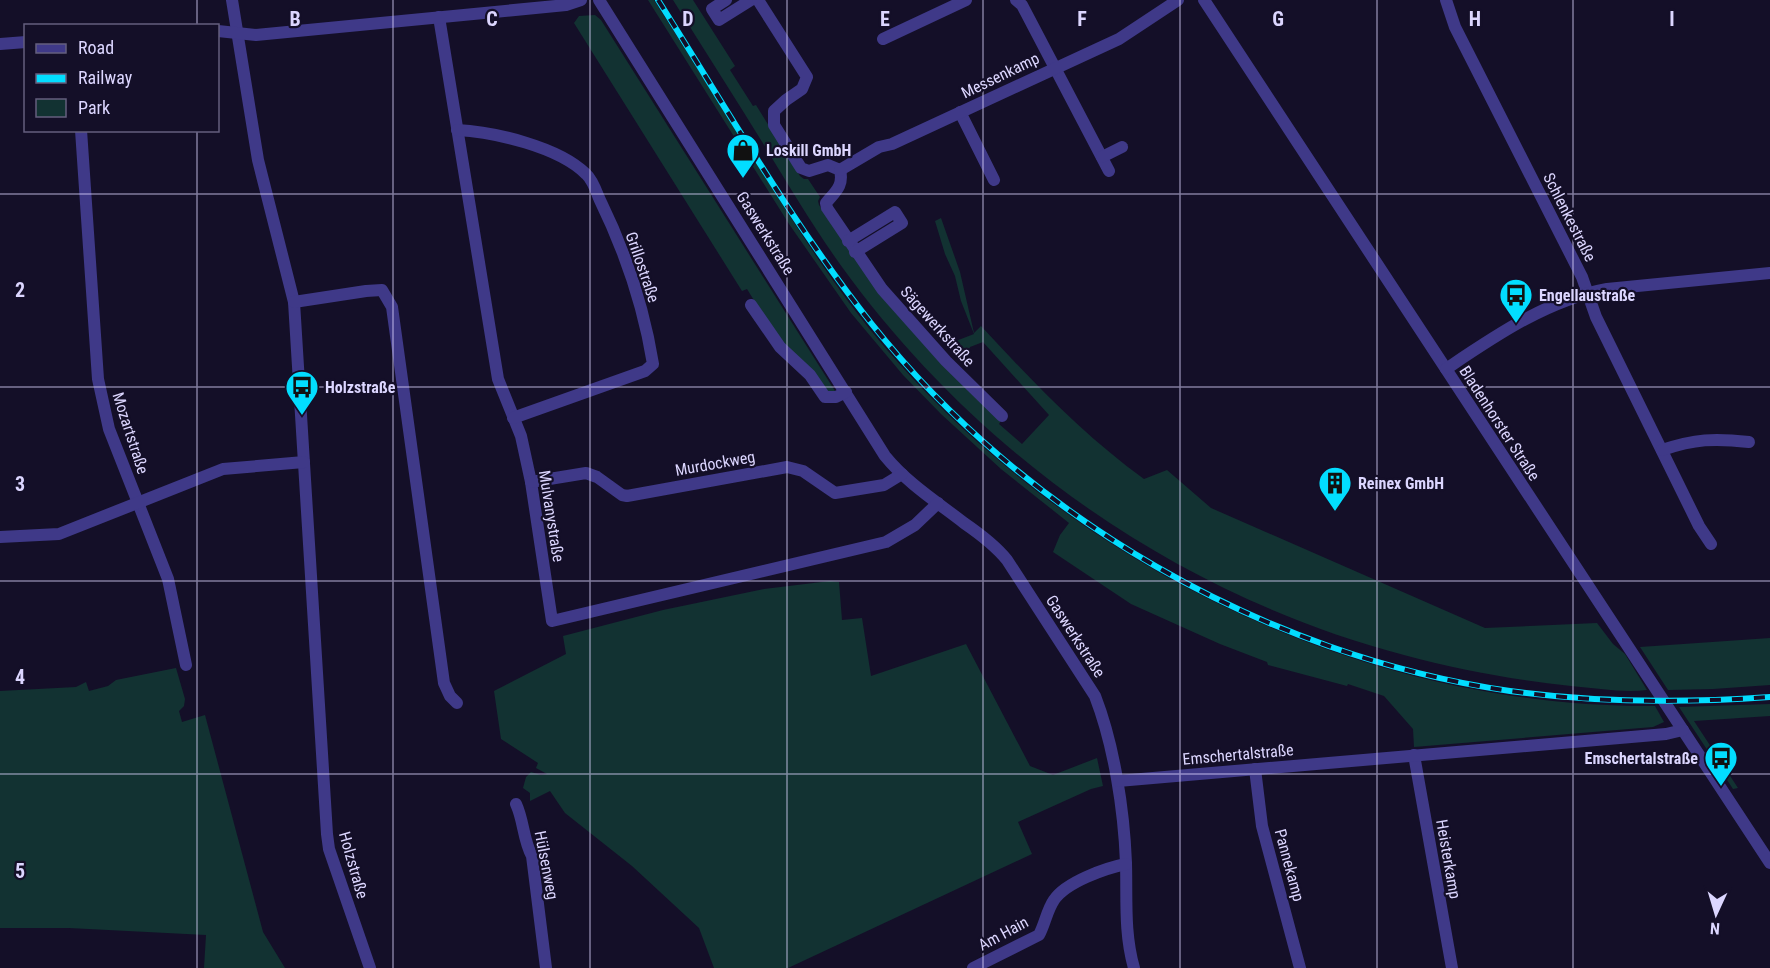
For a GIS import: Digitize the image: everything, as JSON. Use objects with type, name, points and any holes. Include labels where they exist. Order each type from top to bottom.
[{"type":"street","name":"Holzstraße","points":[[232,0],[258,160],[294,302],[329,849],[370,968]]},
{"type":"street","points":[[219,31],[256,35],[566,4],[581,0]]},
{"type":"street","name":"Gaswerkstraße","points":[[599,0],[885,456],[902,474],[997,547],[1095,696],[1101,711],[1118,781],[1126,864],[1126,919],[1129,952],[1134,968]]},
{"type":"street","points":[[726,0],[712,9],[719,20],[751,0]]},
{"type":"street","points":[[758,0],[807,77],[802,90],[774,111],[774,125],[801,168],[809,171],[828,165],[840,170]]},
{"type":"street","points":[[884,39],[966,0]]},
{"type":"street","name":"Messenkamp","points":[[1016,0],[1022,4],[1109,171]]},
{"type":"street","name":"Messenkamp","points":[[840,170],[879,147],[892,144],[1054,67],[1119,39],[1178,0]]},
{"type":"street","name":"Bladenhorster Straße","points":[[1204,0],[1770,863]]},
{"type":"street","name":"Schlenkestraße","points":[[1446,0],[1455,27],[1582,277],[1596,317],[1700,526],[1712,544]]},
{"type":"street","name":"Mulvanystraße","points":[[439,17],[498,379],[521,436],[531,482],[552,621],[886,542],[915,525],[938,503]]},
{"type":"street","points":[[0,44],[24,42]]},
{"type":"street","name":"Messenkamp","points":[[960,112],[994,180]]},
{"type":"street","name":"Grillostraße","points":[[458,130],[499,135],[555,153],[588,175],[607,213],[632,282],[650,346],[653,364],[645,371],[513,418]]},
{"type":"street","name":"Mozartstraße","points":[[81,132],[98,379],[109,429],[168,579],[186,665]]},
{"type":"street","points":[[1102,157],[1122,147]]},
{"type":"street","name":"Sägewerkstraße","points":[[840,170],[841,186],[826,203],[826,208],[882,289],[922,336],[1002,416]]},
{"type":"street","points":[[848,241],[895,212],[902,223],[855,252]]},
{"type":"street","points":[[1446,369],[1501,332],[1569,298],[1607,289],[1770,273]]},
{"type":"street","points":[[294,302],[382,290],[392,307],[417,504],[444,683],[457,704]]},
{"type":"street","points":[[751,304],[780,347],[810,375],[825,397],[836,397],[846,392]]},
{"type":"street","points":[[1662,450],[1686,442],[1705,439],[1749,442]]},
{"type":"street","points":[[0,537],[59,534],[223,469],[304,462]]},
{"type":"street","name":"Murdockweg","points":[[531,482],[585,473],[597,477],[622,495],[627,496],[787,467],[803,471],[835,493],[884,485],[902,474]]},
{"type":"street","name":"Emschertalstraße","points":[[1118,781],[1666,734],[1683,730]]},
{"type":"street","name":"Heisterkamp","points":[[1414,756],[1452,968]]},
{"type":"street","name":"Pannekamp","points":[[1255,769],[1262,826],[1300,968]]},
{"type":"street","name":"Hülsenweg","points":[[516,804],[521,814],[526,845],[532,856],[546,968]]},
{"type":"street","name":"Am Hain","points":[[973,968],[1036,938],[1042,931],[1053,901],[1066,888],[1113,866],[1126,864]]},
{"type":"green space","points":[[648,0],[654,0],[804,237],[835,284],[870,329],[888,351],[963,429],[1047,499],[1137,560],[1234,611],[1335,652],[1439,682],[1547,700],[1655,706],[1664,722],[1653,727],[1414,747],[1413,729],[1384,696],[1348,684],[1347,686],[1268,665],[1267,662],[1220,644],[1131,604],[1053,552],[1060,535],[1069,523],[1001,469],[941,414],[903,375],[851,313],[789,224]]},
{"type":"green space","points":[[673,0],[693,0],[735,66],[730,70],[753,106],[756,105],[800,176],[808,179],[820,197],[819,205],[846,246],[1001,421],[999,424],[1022,444],[1049,415],[983,342],[970,347],[965,356],[960,346],[948,344],[974,334],[935,221],[941,218],[960,272],[974,333],[981,326],[1079,426],[1144,479],[1167,470],[1211,508],[1485,628],[1597,623],[1613,644],[1625,654],[1647,690],[1629,691],[1550,684],[1487,674],[1404,655],[1321,629],[1240,596],[1163,556],[1090,509],[1020,457],[956,399],[896,335],[842,267],[802,207]]},
{"type":"green space","points":[[595,15],[601,20],[835,391],[831,394],[783,347],[747,289],[742,291],[574,23],[579,16]]},
{"type":"green space","points":[[830,581],[839,582],[842,620],[862,618],[871,676],[966,644],[1030,766],[1053,775],[1097,758],[1103,786],[1091,789],[1018,822],[1032,854],[788,968],[714,968],[699,928],[632,866],[565,813],[550,791],[530,801],[530,793],[523,788],[526,777],[531,772],[547,774],[536,768],[538,763],[501,739],[494,691],[566,654],[563,636],[663,610],[764,589]]},
{"type":"green space","points":[[1770,638],[1770,685],[1713,689],[1668,690],[1640,647]]},
{"type":"green space","points":[[176,668],[185,699],[184,706],[179,711],[182,722],[205,715],[263,932],[285,968],[204,968],[206,935],[69,928],[0,928],[0,691],[76,687],[86,682],[89,691],[108,686],[116,680]]},
{"type":"green space","points":[[1770,704],[1770,716],[1694,721],[1738,788],[1733,789],[1679,707]]},
{"type":"railway","points":[[658,0],[787,205],[871,323],[933,393],[1001,457],[1076,515],[1156,567],[1241,610],[1328,646],[1419,673],[1510,691],[1575,698],[1672,701],[1770,697]]},
{"type":"place","name":"Loskill GmbH","points":[[743,179]]},
{"type":"place","name":"Engellaustraße","points":[[1516,324]]},
{"type":"place","name":"Holzstraße","points":[[302,416]]},
{"type":"place","name":"Reinex GmbH","points":[[1335,512]]},
{"type":"place","name":"Emschertalstraße","points":[[1721,787]]}]
